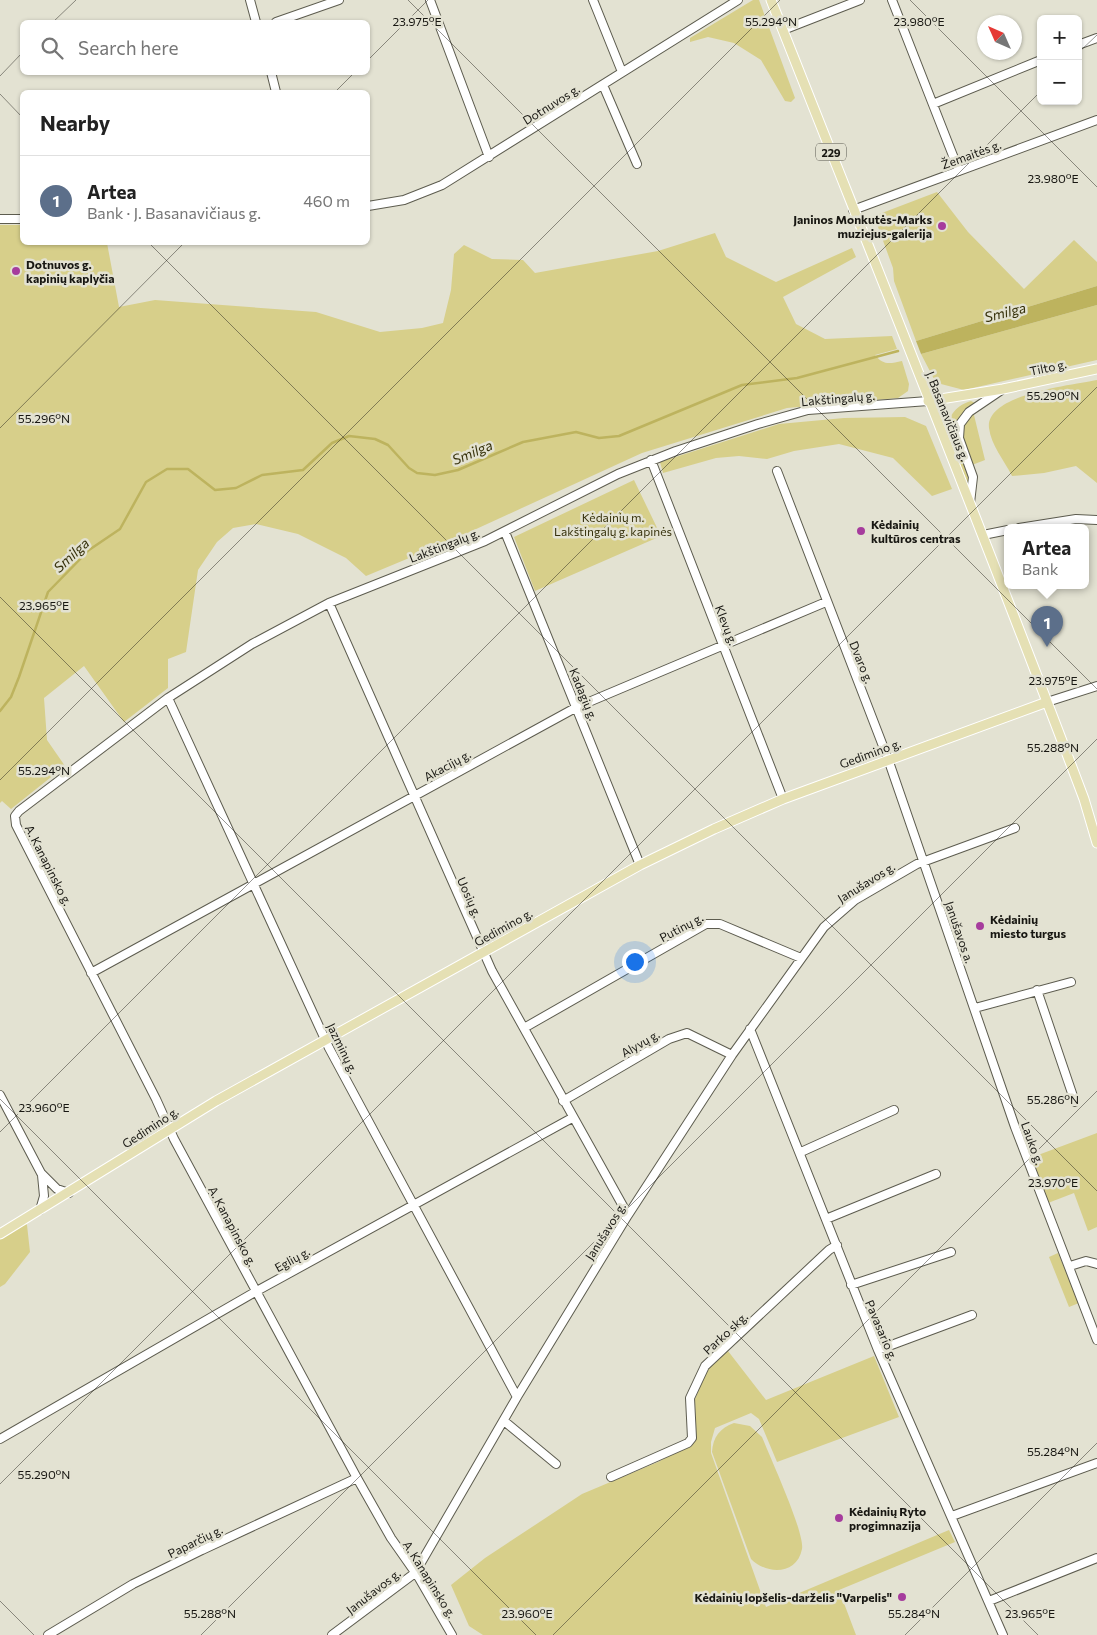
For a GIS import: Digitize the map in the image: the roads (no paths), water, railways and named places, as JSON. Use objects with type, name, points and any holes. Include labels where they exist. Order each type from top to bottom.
[{"type":"main road","name":"J. Basanavičiaus g.","points":[[771,0],[928,401],[983,535],[1084,799],[1097,843]]},
{"type":"main road","name":"Tilto g.","points":[[928,401],[1003,390],[1097,370]]},
{"type":"main road","name":"Gedimino g.","points":[[0,1234],[216,1101],[640,865],[714,829],[783,799],[1047,702]]},
{"type":"street","points":[[250,0],[255,20]]},
{"type":"street","points":[[282,20],[339,0]]},
{"type":"street","points":[[430,0],[488,157]]},
{"type":"street","points":[[593,0],[622,72]]},
{"type":"street","name":"Dotnuvos g.","points":[[370,206],[404,200],[420,195],[488,157],[738,0]]},
{"type":"street","points":[[783,30],[860,0]]},
{"type":"street","points":[[892,0],[959,171]]},
{"type":"street","points":[[1082,44],[1097,38]]},
{"type":"street","points":[[933,104],[1037,62]]},
{"type":"street","points":[[271,75],[275,90]]},
{"type":"street","points":[[603,85],[637,164]]},
{"type":"street","name":"Žemaitės g.","points":[[854,210],[1097,120]]},
{"type":"street","points":[[0,219],[20,219]]},
{"type":"street","name":"Tilto g.","points":[[970,503],[973,477],[959,438],[960,424],[969,412],[1003,390]]},
{"type":"street","name":"Lakštingalų g.","points":[[15,816],[79,764],[168,698],[252,644],[329,603],[465,550],[651,460],[758,424],[808,410],[928,401]]},
{"type":"street","name":"Klevų g.","points":[[651,460],[783,799]]},
{"type":"street","name":"Dvaro g.","points":[[777,471],[888,759],[923,862]]},
{"type":"street","points":[[1044,524],[1076,519],[1097,520]]},
{"type":"street","points":[[983,535],[1004,531]]},
{"type":"street","name":"Kadagių g.","points":[[505,532],[640,865]]},
{"type":"street","name":"Akacijų g.","points":[[92,973],[577,707],[826,602]]},
{"type":"street","name":"Uosių g.","points":[[329,603],[483,952],[572,1118],[628,1216]]},
{"type":"street","points":[[1047,702],[1097,686]]},
{"type":"street","name":"Jazminų g.","points":[[168,698],[326,1040],[518,1397]]},
{"type":"street","name":"A. Kanapinsko g.","points":[[15,816],[16,825],[255,1292],[391,1538],[415,1573],[452,1635]]},
{"type":"street","points":[[923,862],[1015,828]]},
{"type":"street","name":"Janušavos g.","points":[[332,1635],[415,1573],[518,1397],[628,1216],[732,1055],[824,927],[838,913],[876,886],[923,862]]},
{"type":"street","name":"Janušavos a.","points":[[923,862],[975,1008]]},
{"type":"street","name":"Putinų g.","points":[[524,1028],[706,924],[720,924],[801,958]]},
{"type":"street","points":[[975,1008],[1071,982]]},
{"type":"street","points":[[1037,990],[1075,1102]]},
{"type":"street","name":"Lauko g.","points":[[975,1008],[1015,1128],[1070,1266],[1097,1340]]},
{"type":"street","name":"Pavasario g.","points":[[750,1029],[801,1152],[851,1285],[878,1350],[1003,1635]]},
{"type":"street","name":"Alyvų g.","points":[[563,1101],[669,1039],[687,1034],[732,1055]]},
{"type":"street","points":[[0,1095],[41,1173],[57,1189],[69,1193]]},
{"type":"street","points":[[801,1152],[894,1110]]},
{"type":"street","name":"Eglių g.","points":[[0,1439],[255,1292],[572,1118]]},
{"type":"street","points":[[40,1211],[44,1196],[41,1173]]},
{"type":"street","points":[[826,1219],[936,1174]]},
{"type":"street","name":"Parko skg.","points":[[612,1477],[688,1443],[692,1438],[690,1398],[705,1366],[829,1250],[837,1245]]},
{"type":"street","points":[[851,1285],[951,1252]]},
{"type":"street","points":[[1070,1266],[1081,1261],[1097,1264]]},
{"type":"street","points":[[878,1350],[972,1315]]},
{"type":"street","points":[[504,1421],[556,1464]]},
{"type":"street","points":[[952,1516],[1097,1462]]},
{"type":"street","name":"Paparčių g.","points":[[48,1635],[133,1584],[357,1478]]},
{"type":"street","points":[[989,1601],[1097,1558]]},
{"type":"waterway","name":"Smilga","points":[[0,711],[11,697],[48,592],[89,550],[120,529],[146,482],[167,469],[188,469],[215,490],[236,488],[262,475],[303,470],[332,443],[349,436],[375,439],[388,445],[409,468],[417,473],[435,475],[458,470],[523,442],[576,432],[599,438],[619,436],[742,385],[797,378],[898,351]]},
{"type":"place","name":"Janinos Monkutės-Marks muziejus-galerija","points":[[942,226]]},
{"type":"place","name":"Dotnuvos g. kapinių kaplyčia","points":[[16,271]]},
{"type":"place","name":"Kėdainių kultūros centras","points":[[861,531]]},
{"type":"place","name":"Artea","points":[[1047,647]]},
{"type":"place","name":"Kėdainių miesto turgus","points":[[980,926]]},
{"type":"place","name":"Kėdainių Ryto progimnazija","points":[[839,1518]]},
{"type":"place","name":"Kėdainių lopšelis-darželis \"Varpelis\"","points":[[902,1597]]},
{"type":"park label","name":"Kėdainių m. Lakštingalų g. kapinės","points":[[613,524]]}]
